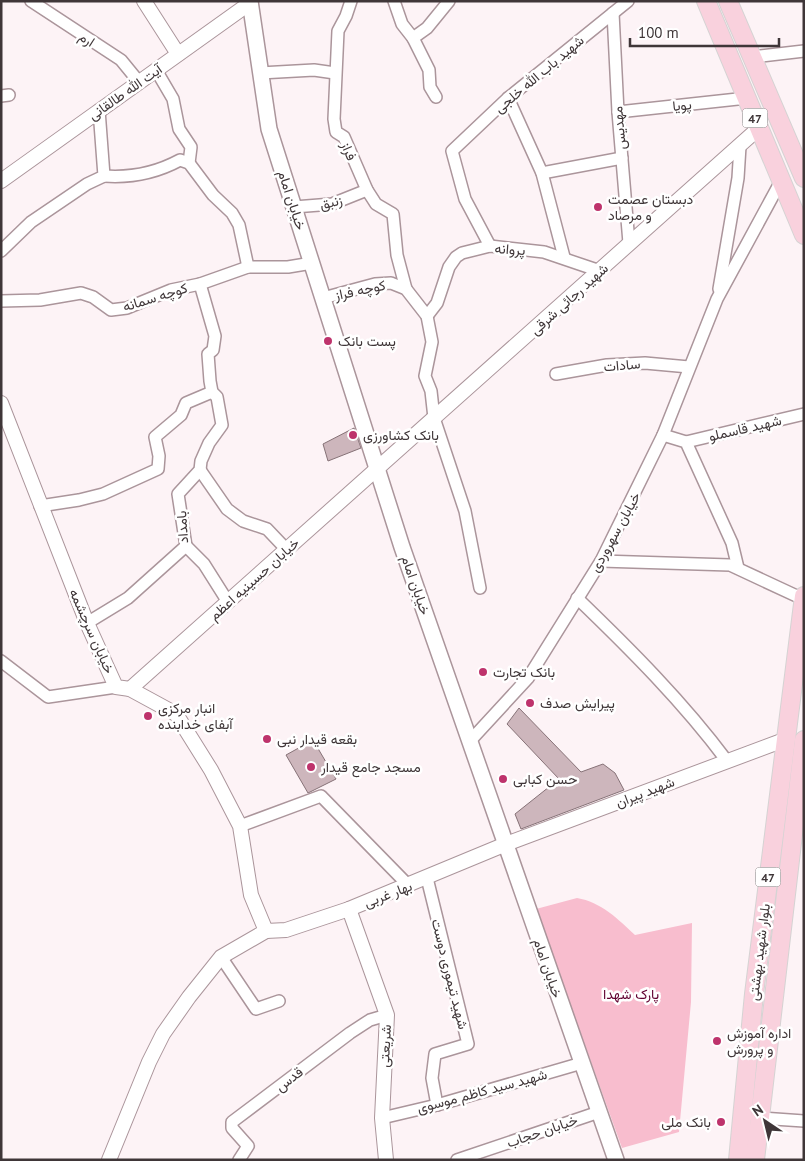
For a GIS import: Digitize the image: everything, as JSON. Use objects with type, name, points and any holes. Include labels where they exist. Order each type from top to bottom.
[{"type":"main road","name":"47","points":[[706,1],[804,235]]},
{"type":"main road","name":"47","points":[[728,1],[804,178]]},
{"type":"main road","name":"خیابان امام","points":[[252,2],[269,129],[402,546],[616,1160]]},
{"type":"main road","points":[[758,127],[758,115],[762,111],[767,110],[778,117]]},
{"type":"main road","name":"بلوار شهید بهشتی","points":[[738,1160],[754,994],[784,740],[804,597]]},
{"type":"main road","name":"47","points":[[755,1160],[803,746]]},
{"type":"street","name":"ارم","points":[[31,1],[121,60],[139,82]]},
{"type":"street","points":[[144,1],[178,54]]},
{"type":"street","name":"فراز","points":[[351,1],[338,31],[334,119],[336,132],[344,137],[366,190],[376,204],[393,214],[397,256],[406,290]]},
{"type":"street","points":[[394,1],[402,24],[413,38],[429,70],[430,87],[436,97]]},
{"type":"street","points":[[413,38],[427,28],[448,1]]},
{"type":"street","name":"شهید باب الله خلجی","points":[[490,246],[465,199],[452,151],[508,98],[628,1]]},
{"type":"street","name":"آیت الله طالقانی","points":[[1,181],[252,2]]},
{"type":"street","name":"مهدیس","points":[[613,13],[626,247]]},
{"type":"street","points":[[752,57],[804,50]]},
{"type":"street","points":[[156,70],[173,99],[179,128],[191,146],[189,162]]},
{"type":"street","points":[[260,73],[314,70],[335,73]]},
{"type":"street","points":[[508,98],[542,172],[564,257]]},
{"type":"street","name":"پویا","points":[[618,112],[746,98]]},
{"type":"street","points":[[99,110],[104,176]]},
{"type":"street","name":"شهید رجائی شرقی","points":[[378,469],[740,146],[758,127]]},
{"type":"street","name":"خیابان سهروردی","points":[[717,298],[738,178],[740,146]]},
{"type":"street","points":[[542,172],[622,158]]},
{"type":"street","points":[[1,251],[31,222],[87,184],[104,176],[130,177],[167,167],[180,160],[189,162],[213,195],[232,213],[239,225],[248,267]]},
{"type":"street","name":"خیابان سهروردی","points":[[470,741],[528,678],[601,561],[663,435],[717,298],[781,181]]},
{"type":"street","name":"زنبق","points":[[294,207],[332,204],[366,190]]},
{"type":"street","name":"پروانه","points":[[427,316],[437,303],[449,267],[456,257],[490,246],[544,252],[564,257],[600,271]]},
{"type":"street","name":"کوچه سمانه","points":[[1,301],[40,300],[81,293],[94,297],[111,310],[128,308],[171,290],[200,284],[248,267],[288,268],[312,263]]},
{"type":"street","name":"کوچه فراز","points":[[323,298],[375,284],[391,283],[406,290],[427,316],[432,342],[425,376],[431,391],[434,418],[465,511],[480,588]]},
{"type":"street","name":"بامداد","points":[[87,623],[128,598],[186,546],[178,494],[200,470],[201,461],[209,443],[222,425],[217,397],[212,392],[208,354],[213,350],[215,336],[200,284]]},
{"type":"street","name":"سادات","points":[[556,374],[607,365],[645,363],[689,367]]},
{"type":"street","points":[[40,506],[103,494],[158,469],[159,456],[155,437],[181,416],[186,403],[212,392]]},
{"type":"street","name":"خیابان سرچشمه","points":[[1,404],[87,623],[116,686],[130,689],[176,714],[211,770],[240,826],[251,895],[266,931]]},
{"type":"street","name":"شهید قاسملو","points":[[686,442],[804,414]]},
{"type":"street","points":[[663,435],[686,442],[732,543],[738,568]]},
{"type":"street","name":"خیابان حسینیه اعظم","points":[[130,689],[378,469]]},
{"type":"street","points":[[200,470],[227,509],[243,521],[267,529],[286,550]]},
{"type":"street","points":[[186,546],[204,564],[228,602]]},
{"type":"street","points":[[601,561],[730,565],[804,597]]},
{"type":"street","points":[[577,598],[620,640],[701,727],[727,761]]},
{"type":"street","points":[[1,661],[48,697],[116,686]]},
{"type":"street","name":"شهید پیران","points":[[506,844],[784,740]]},
{"type":"street","points":[[240,826],[321,796],[409,886]]},
{"type":"street","name":"بهار غربی","points":[[266,931],[286,930],[349,909],[409,886],[506,844]]},
{"type":"street","name":"شهید تیموری دوست","points":[[427,878],[468,1044],[435,1054],[432,1078],[437,1105]]},
{"type":"street","name":"شریعتی","points":[[349,909],[387,1015],[382,1118],[386,1160]]},
{"type":"street","points":[[110,1160],[149,1062],[164,1034],[188,997],[221,957],[266,931]]},
{"type":"street","points":[[221,957],[256,1009],[279,1001]]},
{"type":"street","name":"قدس","points":[[239,1160],[248,1146],[232,1128],[232,1122],[350,1033],[370,1020],[387,1015]]},
{"type":"street","name":"شهید سید کاظم موسوی","points":[[382,1118],[437,1105],[582,1063]]},
{"type":"street","name":"خیابان حجاب","points":[[457,1160],[481,1156],[598,1112]]},
{"type":"street","points":[[760,1118],[804,1121]]},
{"type":"green space","name":"پارک شهدا","points":[[577,898],[601,907],[616,917],[635,935],[692,923],[691,1002],[679,1132],[622,1148],[536,909]]},
{"type":"building","name":"بانک کشاورزی","points":[[354,428],[361,448],[328,461],[323,444]]},
{"type":"building","points":[[519,708],[581,772],[603,764],[615,773],[624,790],[521,829],[515,814],[559,779],[507,724]]},
{"type":"building","name":"مسجد جامع قیدار","points":[[313,740],[336,779],[308,793],[286,755]]},
{"type":"place","name":"دبستان عصمت و مرصاد","points":[[598,207]]},
{"type":"place","name":"پست بانک","points":[[328,341]]},
{"type":"place","name":"بانک کشاورزی","points":[[353,435]]},
{"type":"place","name":"بانک تجارت","points":[[483,672]]},
{"type":"place","name":"پیرایش صدف","points":[[530,703]]},
{"type":"place","name":"انبار مرکزی آبفای خدابنده","points":[[148,716]]},
{"type":"place","name":"بقعه قیدار نبی","points":[[267,739]]},
{"type":"place","name":"مسجد جامع قیدار","points":[[311,767]]},
{"type":"place","name":"حسن کبابی","points":[[503,779]]},
{"type":"place","name":"اداره آموزش و پرورش","points":[[717,1041]]},
{"type":"place","name":"بانک ملی","points":[[721,1122]]}]
